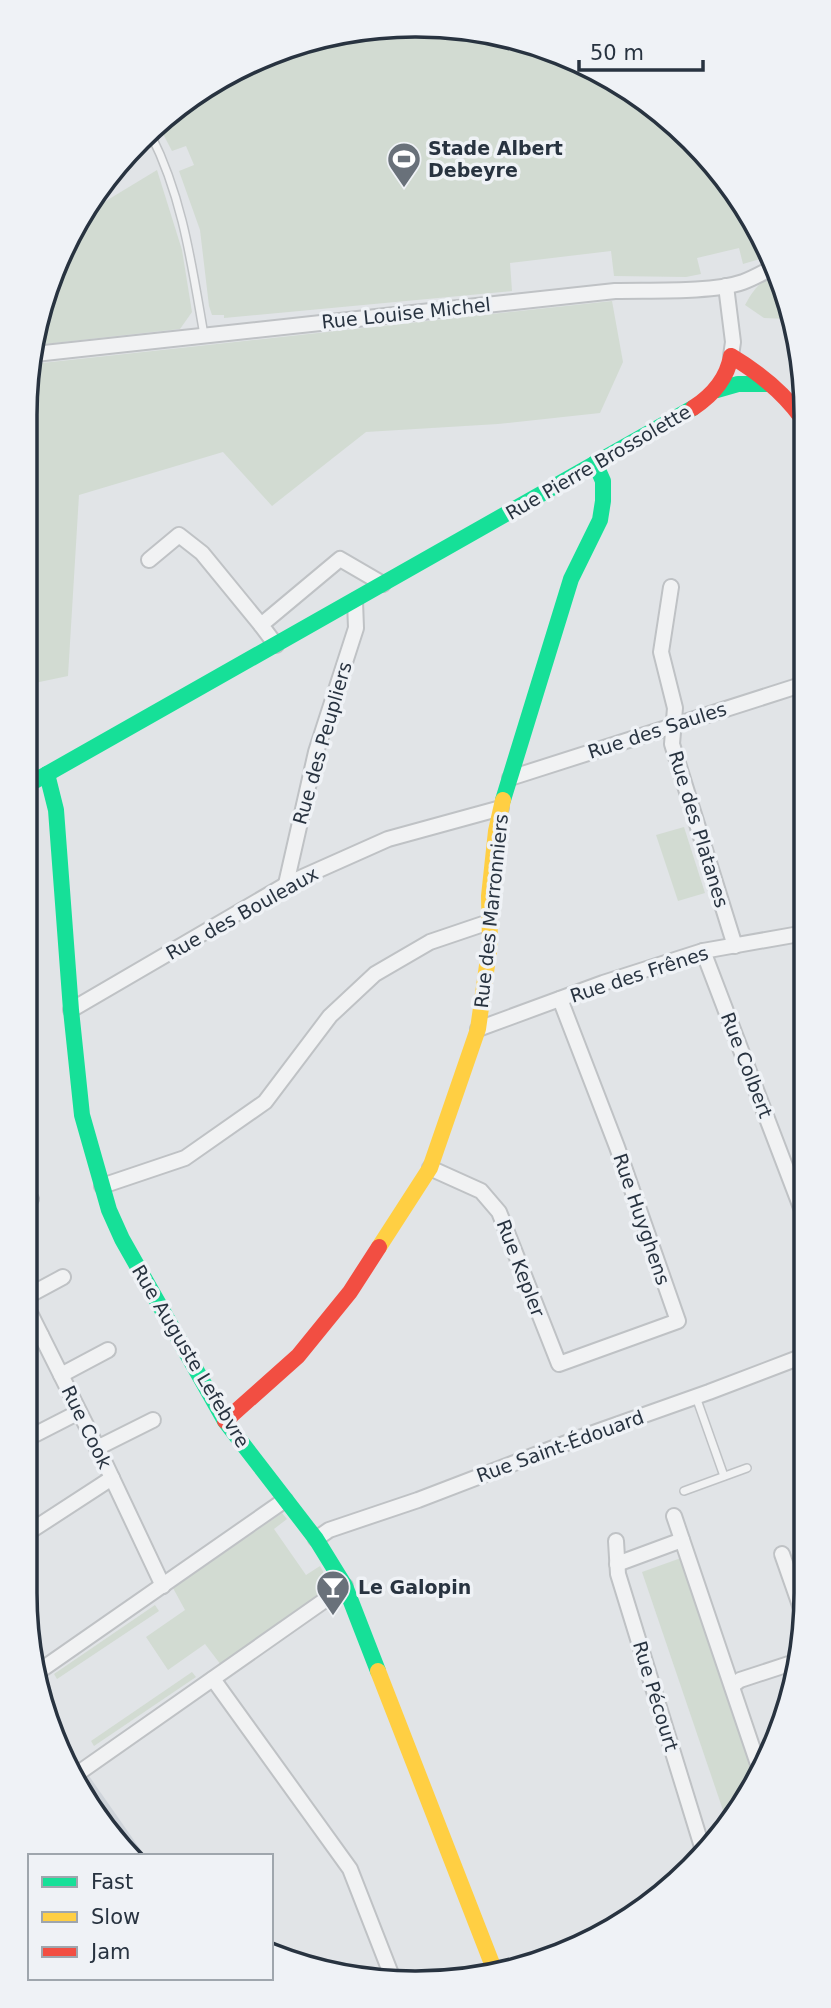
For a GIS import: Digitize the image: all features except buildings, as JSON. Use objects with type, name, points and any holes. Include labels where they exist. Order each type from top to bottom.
[{"type":"street","name":"Rue Louise Michel","points":[[42,353],[615,291],[726,286],[743,282],[765,271]]},
{"type":"street","points":[[717,390],[730,368],[733,342],[726,286]]},
{"type":"street","points":[[731,356],[757,372],[794,406]]},
{"type":"street","points":[[717,390],[738,384],[769,384]]},
{"type":"street","name":"Rue Pierre Brossolette","points":[[37,780],[697,406],[717,390]]},
{"type":"street","name":"Rue des Marronniers","points":[[225,1422],[298,1356],[350,1292],[430,1168],[478,1029],[490,944],[489,922],[496,831],[501,808],[571,579],[600,520],[603,481],[595,463]]},
{"type":"street","points":[[149,560],[179,535],[202,553],[276,645]]},
{"type":"street","points":[[261,625],[340,559],[383,584]]},
{"type":"street","name":"Rue des Platanes","points":[[671,587],[661,652],[675,708],[672,744],[735,946]]},
{"type":"street","name":"Rue des Peupliers","points":[[286,884],[316,752],[356,628],[355,601]]},
{"type":"street","name":"Rue des Saules","points":[[510,778],[794,687]]},
{"type":"street","name":"Rue Auguste Lefebvre","points":[[47,774],[56,810],[82,1115],[109,1210],[122,1240],[225,1422],[316,1539],[345,1586],[492,1963]]},
{"type":"street","name":"Rue des Bouleaux","points":[[71,1010],[286,884],[388,839],[501,808]]},
{"type":"street","points":[[102,1186],[185,1158],[265,1102],[330,1016],[374,974],[430,942],[489,922]]},
{"type":"street","name":"Rue des Frênes","points":[[478,1029],[603,983],[703,951],[794,935]]},
{"type":"street","name":"Rue Colbert","points":[[703,951],[794,1188]]},
{"type":"street","name":"Rue Huyghens","points":[[559,1364],[678,1321],[617,1146],[560,999]]},
{"type":"street","name":"Rue Kepler","points":[[430,1168],[481,1191],[499,1212],[559,1364]]},
{"type":"street","points":[[37,1292],[63,1278]]},
{"type":"street","name":"Rue Cook","points":[[37,1327],[163,1586]]},
{"type":"street","points":[[37,1337],[41,1335]]},
{"type":"street","points":[[61,1375],[108,1350]]},
{"type":"street","name":"Rue Saint-Édouard","points":[[316,1539],[329,1530],[418,1500],[794,1360]]},
{"type":"street","points":[[37,1433],[79,1412]]},
{"type":"street","points":[[97,1448],[153,1420]]},
{"type":"street","name":"Rue Cook","points":[[37,1527],[112,1478]]},
{"type":"street","points":[[44,1668],[285,1500]]},
{"type":"street","points":[[674,1516],[756,1758]]},
{"type":"street","points":[[617,1564],[682,1540]]},
{"type":"street","name":"Rue Pécourt","points":[[616,1541],[618,1574],[700,1842]]},
{"type":"street","points":[[782,1554],[794,1588]]},
{"type":"street","points":[[81,1771],[345,1586]]},
{"type":"street","points":[[732,1686],[740,1680],[787,1665]]},
{"type":"street","points":[[213,1679],[350,1868],[389,1970]]},
{"type":"lane","points":[[154,142],[169,174],[186,230],[204,335]]},
{"type":"lane","points":[[696,1397],[724,1476]]},
{"type":"lane","points":[[684,1491],[747,1468]]},
{"type":"shaded area","name":"Stade Albert Debeyre","points":[[391,38],[440,38],[489,44],[537,57],[583,76],[605,87],[646,115],[683,148],[716,185],[744,226],[760,259],[743,264],[739,248],[697,258],[701,274],[686,277],[614,276],[611,251],[510,263],[512,291],[224,318],[224,315],[212,315],[209,306],[200,230],[179,171],[194,165],[186,146],[172,151],[163,134],[185,115],[226,87],[294,57],[342,44]]},
{"type":"shaded area","points":[[157,170],[182,250],[192,312],[180,329],[44,344],[66,271],[87,226],[102,203]]},
{"type":"shaded area","points":[[768,279],[781,319],[764,318],[745,305]]},
{"type":"shaded area","points":[[612,301],[623,362],[600,413],[498,424],[366,432],[272,506],[223,452],[79,495],[68,676],[37,682],[37,416],[40,363]]},
{"type":"shaded area","points":[[684,827],[705,893],[678,901],[656,835]]},
{"type":"shaded area","points":[[282,1513],[287,1519],[274,1529],[306,1575],[320,1566],[333,1589],[221,1665],[205,1644],[168,1670],[146,1637],[185,1610],[173,1588]]},
{"type":"shaded area","points":[[681,1558],[752,1766],[724,1812],[642,1572]]},
{"type":"shaded area","points":[[155,1605],[159,1611],[57,1679],[54,1674]]},
{"type":"shaded area","points":[[192,1672],[196,1677],[94,1746],[91,1741]]},
{"type":"shaded area","points":[[89,1776],[144,1854],[115,1823],[85,1779]]},
{"type":"traffic: fast","points":[[717,390],[738,384],[769,384]]},
{"type":"traffic: fast","points":[[37,780],[693,408]]},
{"type":"traffic: fast","points":[[503,800],[571,579],[600,520],[603,481],[595,463]]},
{"type":"traffic: fast","points":[[47,774],[56,810],[82,1115],[109,1210],[122,1239],[225,1421],[316,1539],[345,1586],[378,1671]]},
{"type":"traffic: slow","points":[[379,1247],[430,1168],[478,1029],[490,944],[489,896],[496,831],[503,800]]},
{"type":"traffic: slow","points":[[378,1671],[492,1963]]},
{"type":"traffic: jam","points":[[693,408],[718,386],[731,356],[769,383],[794,408]]},
{"type":"traffic: jam","points":[[225,1421],[298,1356],[350,1292],[379,1247]]},
{"type":"place","name":"Stade Albert Debeyre","points":[[404,189]]},
{"type":"place","name":"Le Galopin","points":[[333,1617]]}]
